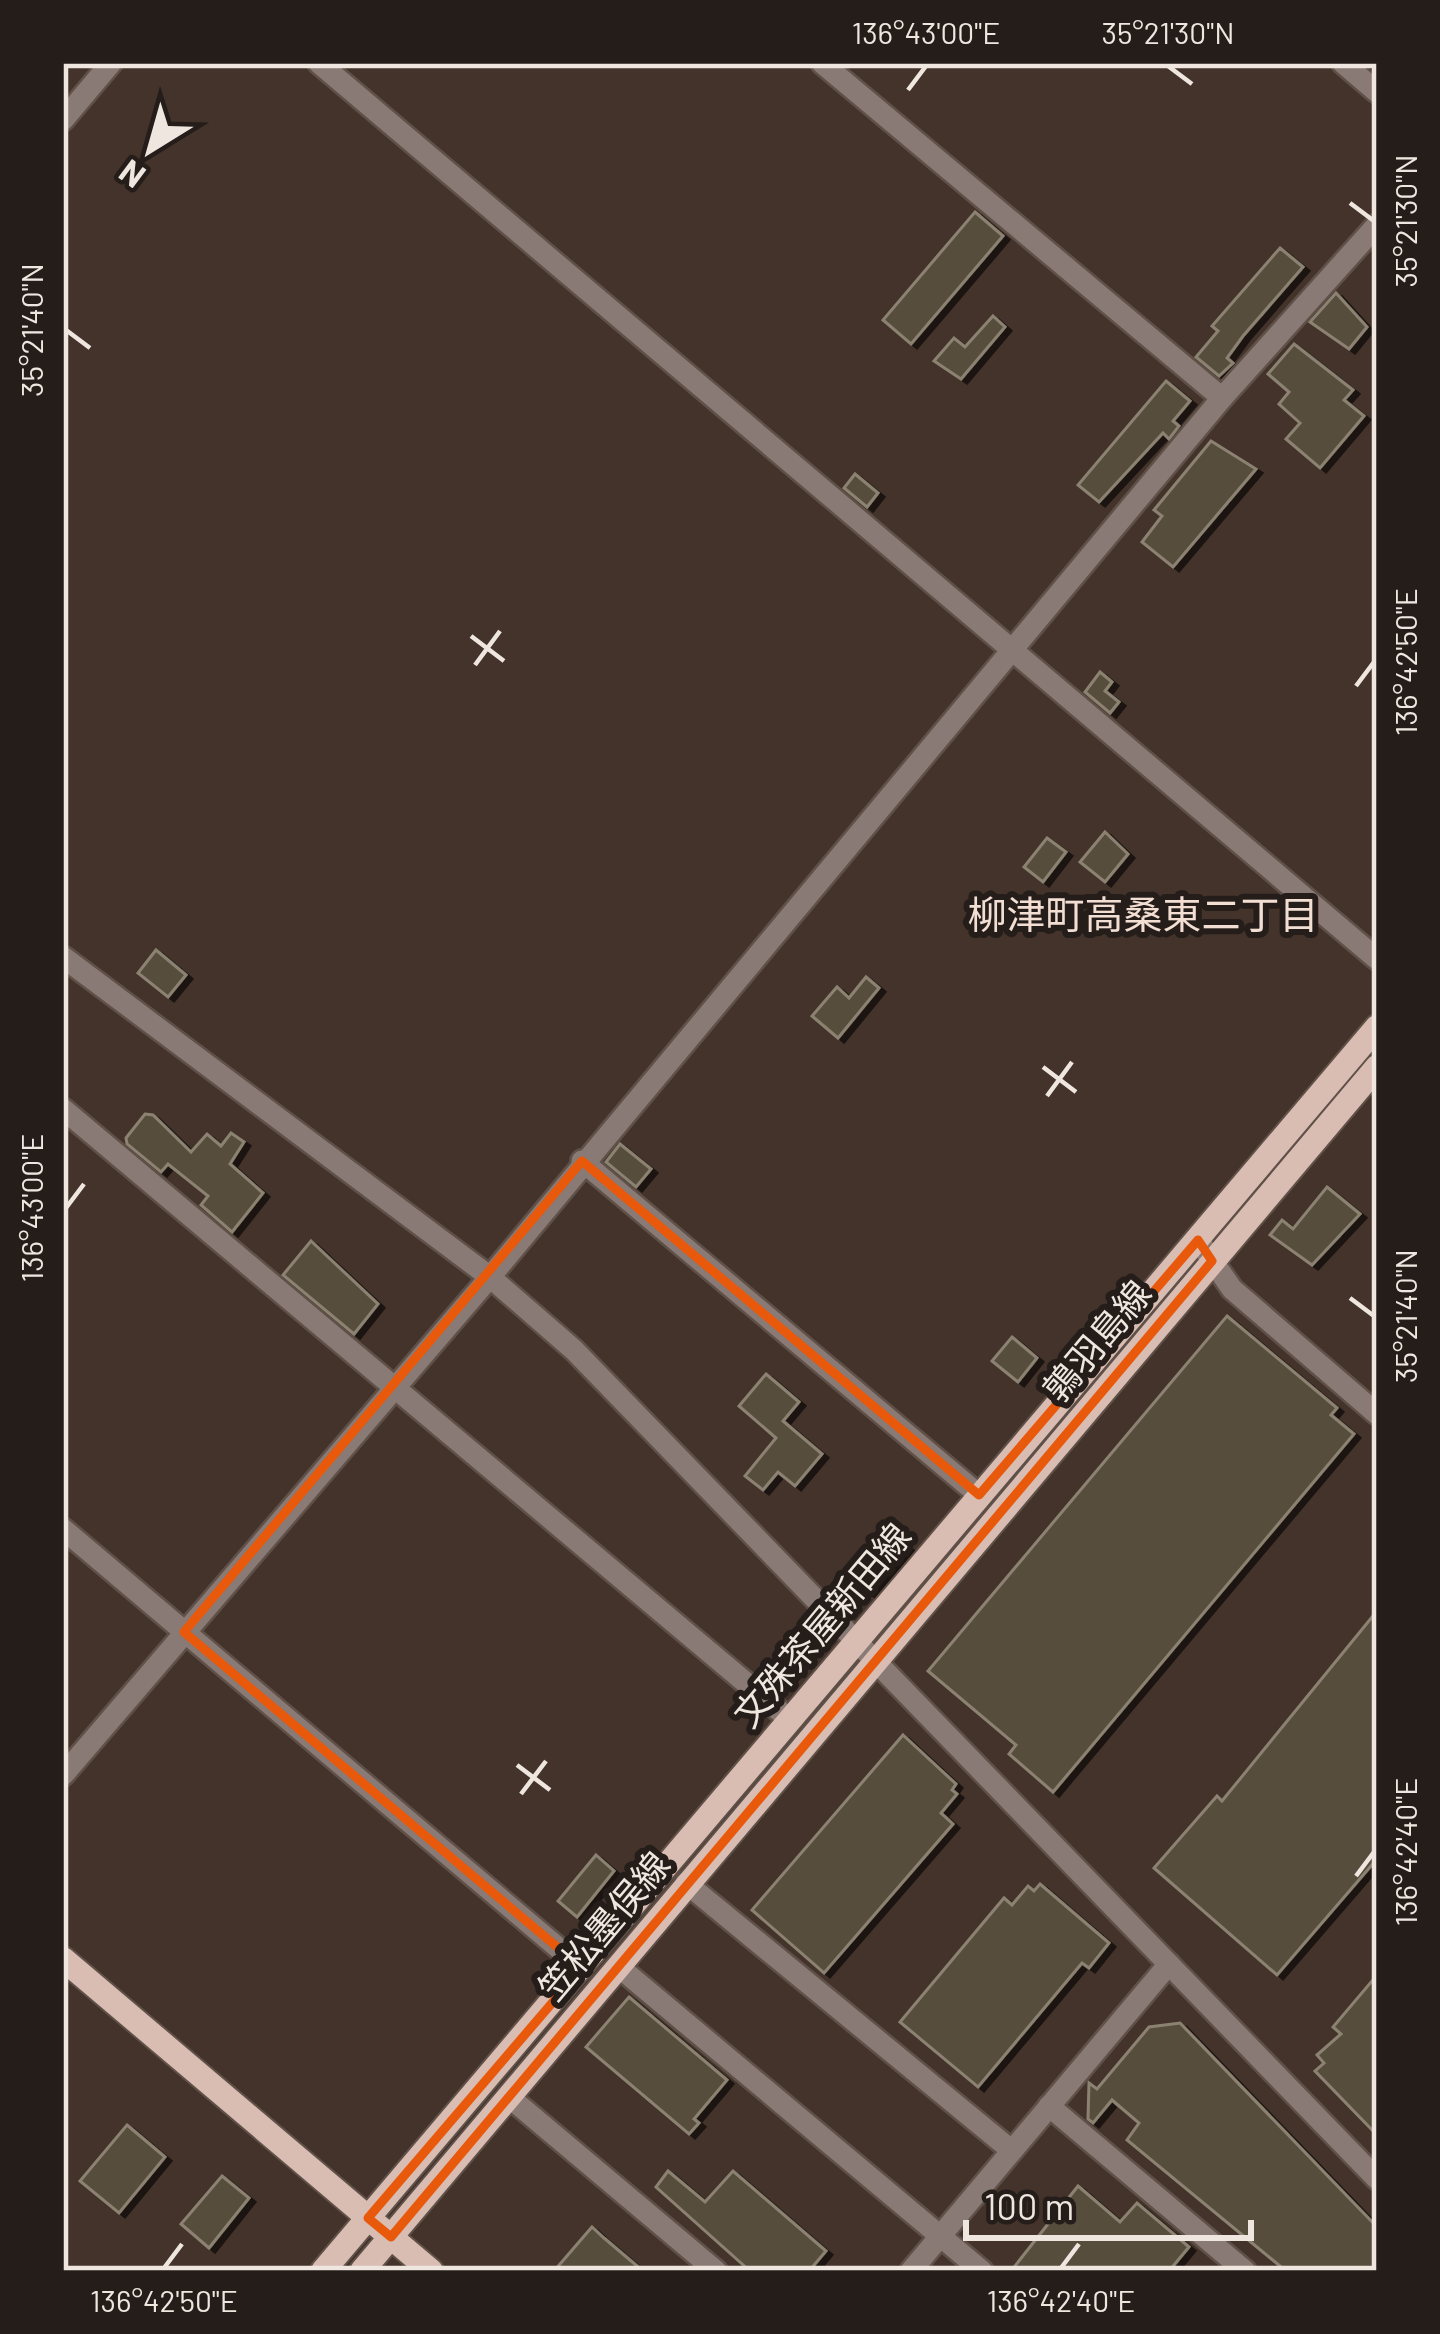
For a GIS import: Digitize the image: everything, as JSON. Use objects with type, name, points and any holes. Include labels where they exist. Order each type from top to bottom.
[{"type":"main road","name":"文殊茶屋新田線","points":[[323,2271],[980,1495],[1205,1250],[1377,1027]]},
{"type":"main road","name":"鶉羽島線","points":[[874,1662],[1205,1250],[1377,1067]]},
{"type":"main road","name":"笠松墨俣線","points":[[391,2237],[874,1662]]},
{"type":"main road","points":[[63,1959],[431,2271]]},
{"type":"main road","points":[[362,2271],[391,2237]]},
{"type":"street","points":[[63,120],[111,63]]},
{"type":"street","points":[[319,63],[1377,958]]},
{"type":"street","points":[[822,63],[1222,398]]},
{"type":"street","points":[[1343,63],[1377,92]]},
{"type":"street","points":[[63,1775],[490,1277],[1222,398],[1377,225]]},
{"type":"street","points":[[63,957],[490,1277],[605,1381],[1377,2179]]},
{"type":"street","points":[[63,1108],[789,1719]]},
{"type":"street","points":[[582,1161],[980,1495]]},
{"type":"street","points":[[1205,1250],[1232,1289],[1377,1414]]},
{"type":"street","points":[[63,1529],[582,1968]]},
{"type":"street","points":[[686,1883],[1011,2150]]},
{"type":"street","points":[[911,2271],[1169,1964]]},
{"type":"street","points":[[625,1972],[982,2271]]},
{"type":"street","points":[[508,2096],[716,2271]]},
{"type":"street","points":[[1049,2106],[1245,2271]]},
{"type":"highlighted area","points":[[582,1161],[979,1495],[1198,1240],[1212,1261],[391,2237],[368,2218],[582,1968],[184,1632]]},
{"type":"building","points":[[975,212],[1003,236],[911,344],[883,320]]},
{"type":"building","points":[[1280,248],[1303,267],[1243,336],[1227,358],[1233,363],[1219,376],[1196,357],[1218,331],[1212,326]]},
{"type":"building","points":[[1336,293],[1367,327],[1349,349],[1310,322]]},
{"type":"building","points":[[993,316],[1005,327],[961,379],[934,361],[954,338],[965,347]]},
{"type":"building","points":[[1294,344],[1353,390],[1344,400],[1364,416],[1320,468],[1286,439],[1300,423],[1279,404],[1289,392],[1268,374]]},
{"type":"building","points":[[1166,381],[1190,401],[1173,421],[1179,426],[1169,439],[1163,433],[1099,502],[1078,485]]},
{"type":"building","points":[[1211,441],[1256,469],[1173,567],[1142,542],[1162,516],[1154,510]]},
{"type":"building","points":[[855,474],[878,493],[867,507],[844,488]]},
{"type":"building","points":[[1100,672],[1112,682],[1105,691],[1119,702],[1110,713],[1085,692]]},
{"type":"building","points":[[1105,832],[1128,854],[1105,882],[1080,862]]},
{"type":"building","points":[[1047,838],[1066,852],[1043,882],[1024,867]]},
{"type":"building","points":[[156,950],[186,975],[168,997],[138,973]]},
{"type":"building","points":[[866,977],[879,988],[838,1038],[812,1016],[837,987],[849,998]]},
{"type":"building","points":[[145,1114],[153,1115],[191,1152],[207,1134],[221,1146],[231,1133],[244,1142],[230,1164],[263,1193],[232,1232],[201,1205],[208,1196],[168,1164],[161,1172],[127,1144],[126,1138]]},
{"type":"building","points":[[620,1144],[651,1169],[636,1187],[606,1162]]},
{"type":"building","points":[[1327,1187],[1360,1214],[1312,1265],[1270,1235],[1282,1220],[1293,1229]]},
{"type":"building","points":[[311,1241],[378,1304],[354,1334],[283,1275]]},
{"type":"building","points":[[1227,1316],[1337,1408],[1331,1415],[1354,1434],[1053,1792],[1009,1754],[1016,1745],[928,1671]]},
{"type":"building","points":[[1012,1337],[1037,1358],[1018,1382],[992,1361]]},
{"type":"building","points":[[766,1374],[799,1402],[783,1421],[822,1454],[795,1486],[778,1472],[763,1490],[745,1476],[776,1438],[739,1406]]},
{"type":"building","points":[[897,1537],[909,1548],[869,1593],[857,1583]]},
{"type":"building","points":[[1377,1611],[1377,1859],[1277,1975],[1154,1868],[1217,1796],[1222,1801]]},
{"type":"building","points":[[903,1735],[956,1784],[952,1790],[957,1794],[941,1813],[953,1824],[824,1973],[752,1910]]},
{"type":"building","points":[[596,1855],[614,1871],[577,1917],[558,1901]]},
{"type":"building","points":[[1040,1884],[1109,1943],[1089,1968],[1082,1963],[978,2087],[900,2022],[1004,1898],[1012,1905],[1028,1886],[1034,1891]]},
{"type":"building","points":[[1377,1975],[1377,2135],[1315,2071],[1324,2063],[1317,2055],[1341,2034],[1333,2027]]},
{"type":"building","points":[[629,1997],[727,2080],[694,2119],[699,2123],[689,2134],[586,2047]]},
{"type":"building","points":[[1180,2023],[1377,2227],[1377,2271],[1286,2271],[1127,2140],[1139,2123],[1112,2100],[1093,2123],[1088,2119],[1089,2083],[1097,2089],[1149,2027]]},
{"type":"building","points":[[127,2125],[165,2157],[119,2213],[80,2181]]},
{"type":"building","points":[[668,2171],[705,2202],[733,2171],[826,2251],[809,2271],[750,2271],[656,2187]]},
{"type":"building","points":[[222,2176],[249,2198],[209,2248],[181,2224]]},
{"type":"building","points":[[1078,2186],[1120,2222],[1137,2203],[1189,2247],[1169,2271],[1011,2271]]},
{"type":"building","points":[[592,2227],[604,2238],[643,2271],[554,2271]]},
{"type":"district","name":"柳津町高桑東二丁目","points":[[1143,915]]}]
